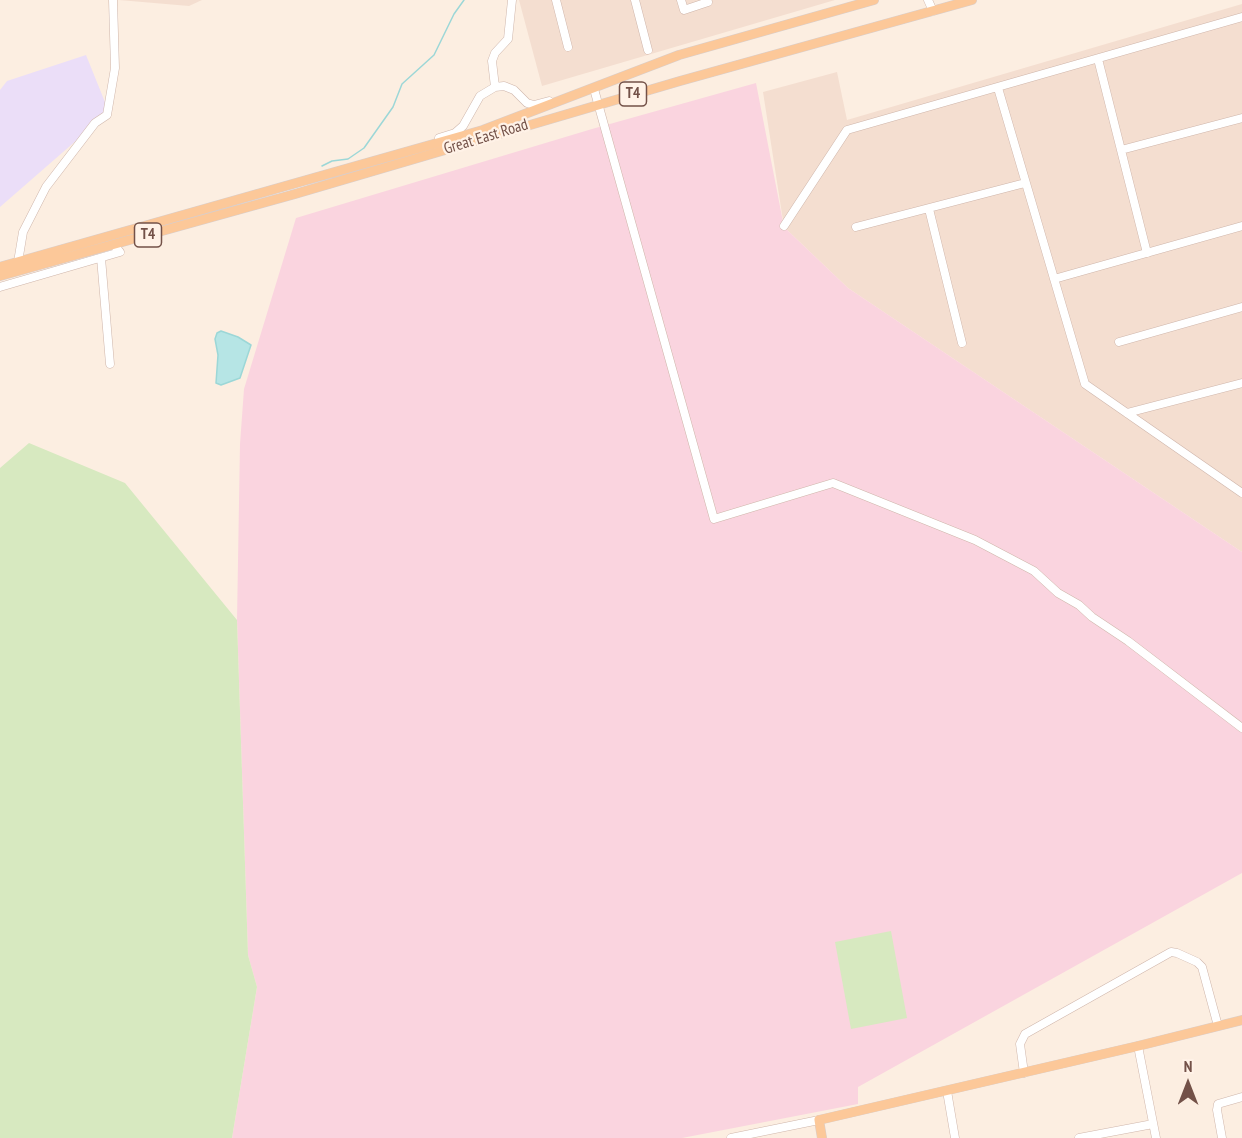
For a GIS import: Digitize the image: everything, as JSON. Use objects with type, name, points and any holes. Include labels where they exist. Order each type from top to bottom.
[{"type":"main road","name":"Great East Road","points":[[0,267],[483,130],[679,55],[874,0]]},
{"type":"main road","name":"Great East Road","points":[[0,276],[295,194],[599,104],[972,0]]},
{"type":"main road","points":[[822,1138],[819,1120],[1138,1047],[1242,1020]]},
{"type":"street","points":[[18,262],[23,232],[46,187],[95,123],[107,115],[115,68],[113,0]]},
{"type":"street","points":[[495,87],[492,61],[495,53],[508,39],[512,0]]},
{"type":"street","points":[[556,0],[568,47]]},
{"type":"street","points":[[635,0],[648,50]]},
{"type":"street","points":[[681,0],[684,10],[708,2]]},
{"type":"street","points":[[928,0],[933,11]]},
{"type":"street","points":[[784,226],[847,130],[1242,17]]},
{"type":"street","points":[[1098,59],[1147,253]]},
{"type":"street","points":[[390,157],[409,147],[455,133],[463,126],[480,96],[495,87],[509,87],[527,103],[534,105],[582,93]]},
{"type":"street","points":[[998,88],[1085,384],[1242,492]]},
{"type":"street","points":[[594,89],[714,519],[833,483],[975,540],[1034,571],[1058,593],[1079,605],[1242,728]]},
{"type":"street","points":[[1121,150],[1242,118]]},
{"type":"street","points":[[856,227],[1025,183]]},
{"type":"street","points":[[929,209],[963,344]]},
{"type":"street","points":[[1054,279],[1242,226]]},
{"type":"street","points":[[0,287],[120,252],[114,245]]},
{"type":"street","points":[[101,258],[110,364]]},
{"type":"street","points":[[1119,342],[1242,307]]},
{"type":"street","points":[[1127,413],[1242,383]]},
{"type":"street","points":[[1024,1073],[1020,1044],[1025,1034],[1171,952],[1202,967],[1218,1026]]},
{"type":"street","points":[[1138,1047],[1156,1138]]},
{"type":"street","points":[[947,1091],[955,1138]]},
{"type":"street","points":[[1222,1138],[1218,1104],[1242,1097]]},
{"type":"street","points":[[731,1138],[819,1120]]},
{"type":"street","points":[[1083,1138],[1153,1124]]},
{"type":"shaded area","points":[[119,0],[202,0],[189,6]]},
{"type":"shaded area","points":[[519,0],[835,0],[542,86]]},
{"type":"shaded area","points":[[1242,4],[1242,552],[848,288],[784,227],[763,92],[837,72],[847,120]]},
{"type":"shaded area","points":[[86,55],[109,112],[0,207],[0,90],[7,81]]},
{"type":"shaded area","points":[[756,83],[784,227],[848,288],[1242,552],[1242,873],[858,1087],[858,1104],[682,1138],[232,1138],[257,987],[248,955],[237,620],[240,444],[244,389],[296,218],[592,129]]},
{"type":"green space","points":[[29,443],[125,483],[237,620],[248,955],[257,987],[232,1138],[0,1138],[0,468]]},
{"type":"green space","points":[[891,931],[907,1018],[851,1029],[835,942]]},
{"type":"water","points":[[221,331],[251,345],[240,378],[221,385],[216,383],[218,355],[215,339],[217,333]]},
{"type":"waterway","points":[[322,166],[332,161],[348,159],[364,148],[393,107],[402,84],[434,55],[454,14],[464,0]]}]
